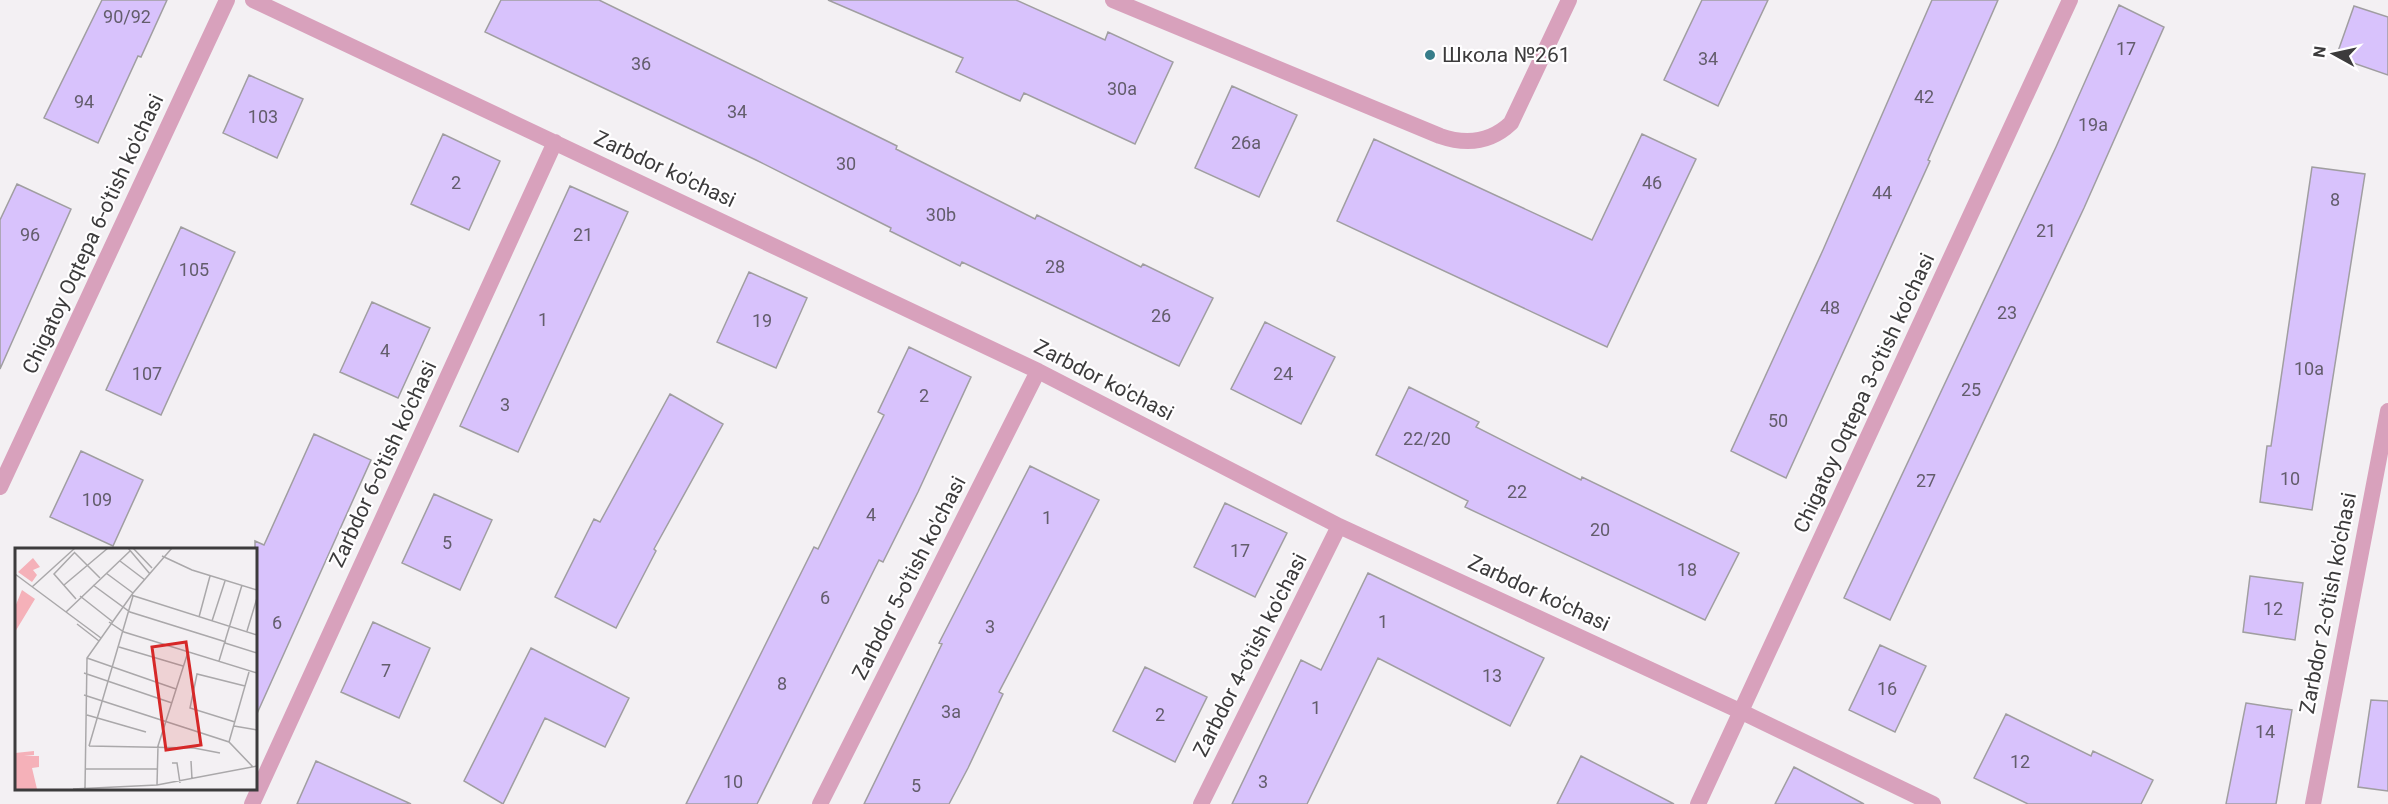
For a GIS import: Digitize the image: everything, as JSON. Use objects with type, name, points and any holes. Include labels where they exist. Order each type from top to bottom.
[{"type":"street","name":"Chigatoy Oqtepa 6-o'tish ko'chasi","points":[[0,487],[227,0]]},
{"type":"street","name":"Zarbdor ko'chasi","points":[[253,0],[1038,371],[1340,526],[1742,712],[1933,804]]},
{"type":"street","points":[[1113,0],[1440,136],[1468,142],[1494,136],[1511,123],[1569,0]]},
{"type":"street","name":"Chigatoy Oqtepa 3-o'tish ko'chasi","points":[[1698,804],[2070,0]]},
{"type":"street","name":"Zarbdor 6-o'tish ko'chasi","points":[[252,804],[555,142]]},
{"type":"street","name":"Zarbdor 5-o'tish ko'chasi","points":[[820,804],[1038,371]]},
{"type":"street","name":"Zarbdor 2-o'tish ko'chasi","points":[[2313,804],[2388,411]]},
{"type":"street","name":"Zarbdor 4-o'tish ko'chasi","points":[[1201,804],[1340,526]]},
{"type":"building","points":[[102,0],[167,0],[98,143],[44,118]]},
{"type":"building","points":[[501,0],[599,0],[897,146],[896,149],[1035,219],[1037,215],[1141,267],[1143,264],[1213,298],[1179,366],[962,262],[960,266],[890,231],[891,228],[756,160],[485,32]]},
{"type":"building","points":[[828,0],[1016,0],[1105,40],[1108,32],[1173,62],[1135,144],[1024,93],[1020,101],[956,72],[963,58]]},
{"type":"building","points":[[1702,0],[1768,0],[1718,106],[1664,80]]},
{"type":"building","points":[[1932,0],[1998,0],[1928,160],[1930,161],[1786,478],[1731,451],[1823,250]]},
{"type":"building","points":[[2119,5],[2164,27],[2084,208],[1890,620],[1844,598],[2056,147]]},
{"type":"building","points":[[2354,6],[2388,17],[2388,75],[2336,57]]},
{"type":"building","points":[[249,75],[303,99],[277,158],[223,133]]},
{"type":"building","points":[[1232,86],[1297,115],[1259,197],[1195,168]]},
{"type":"building","points":[[443,134],[500,161],[469,230],[411,204]]},
{"type":"building","points":[[1642,134],[1696,159],[1607,347],[1337,221],[1374,139],[1592,240]]},
{"type":"building","points":[[2312,167],[2365,174],[2312,510],[2260,502],[2267,446],[2271,446]]},
{"type":"building","points":[[17,184],[71,209],[0,369],[0,220]]},
{"type":"building","points":[[570,186],[628,212],[518,452],[460,426]]},
{"type":"building","points":[[181,227],[235,252],[161,415],[106,390]]},
{"type":"building","points":[[749,272],[807,298],[776,368],[717,342]]},
{"type":"building","points":[[372,302],[430,328],[398,398],[340,372]]},
{"type":"building","points":[[1265,322],[1335,357],[1301,424],[1231,389]]},
{"type":"building","points":[[909,347],[971,377],[918,492],[883,562],[879,560],[757,804],[686,804],[814,547],[818,549],[884,415],[878,412]]},
{"type":"building","points":[[1409,387],[1479,422],[1476,427],[1581,480],[1582,477],[1739,553],[1705,620],[1465,507],[1468,501],[1376,455]]},
{"type":"building","points":[[670,394],[723,424],[654,549],[656,551],[616,628],[555,597],[594,519],[600,522]]},
{"type":"building","points":[[314,434],[371,460],[256,716],[255,541],[264,545]]},
{"type":"building","points":[[81,451],[143,480],[113,546],[50,517]]},
{"type":"building","points":[[1030,466],[1099,500],[999,692],[1003,694],[968,768],[949,804],[864,804],[942,644],[939,643]]},
{"type":"building","points":[[434,494],[492,520],[460,590],[402,563]]},
{"type":"building","points":[[1225,503],[1287,533],[1255,597],[1194,567]]},
{"type":"building","points":[[1368,573],[1544,658],[1510,726],[1378,658],[1307,804],[1232,804],[1301,660],[1321,670]]},
{"type":"building","points":[[2250,576],[2303,583],[2295,640],[2243,632]]},
{"type":"building","points":[[373,622],[430,648],[399,718],[341,692]]},
{"type":"building","points":[[1880,645],[1926,666],[1895,732],[1849,710]]},
{"type":"building","points":[[531,648],[629,698],[605,747],[545,718],[503,804],[464,781]]},
{"type":"building","points":[[1145,667],[1207,697],[1175,762],[1113,731]]},
{"type":"building","points":[[2371,700],[2388,701],[2388,791],[2358,787]]},
{"type":"building","points":[[2246,703],[2292,710],[2276,804],[2226,804]]},
{"type":"building","points":[[2006,714],[2091,756],[2093,751],[2153,780],[2141,804],[2028,804],[1974,778]]},
{"type":"building","points":[[1581,756],[1674,804],[1557,804]]},
{"type":"building","points":[[316,761],[411,804],[297,804]]},
{"type":"building","points":[[1794,767],[1864,804],[1775,804]]},
{"type":"place","name":"Школа №261","points":[[1430,55]]}]
